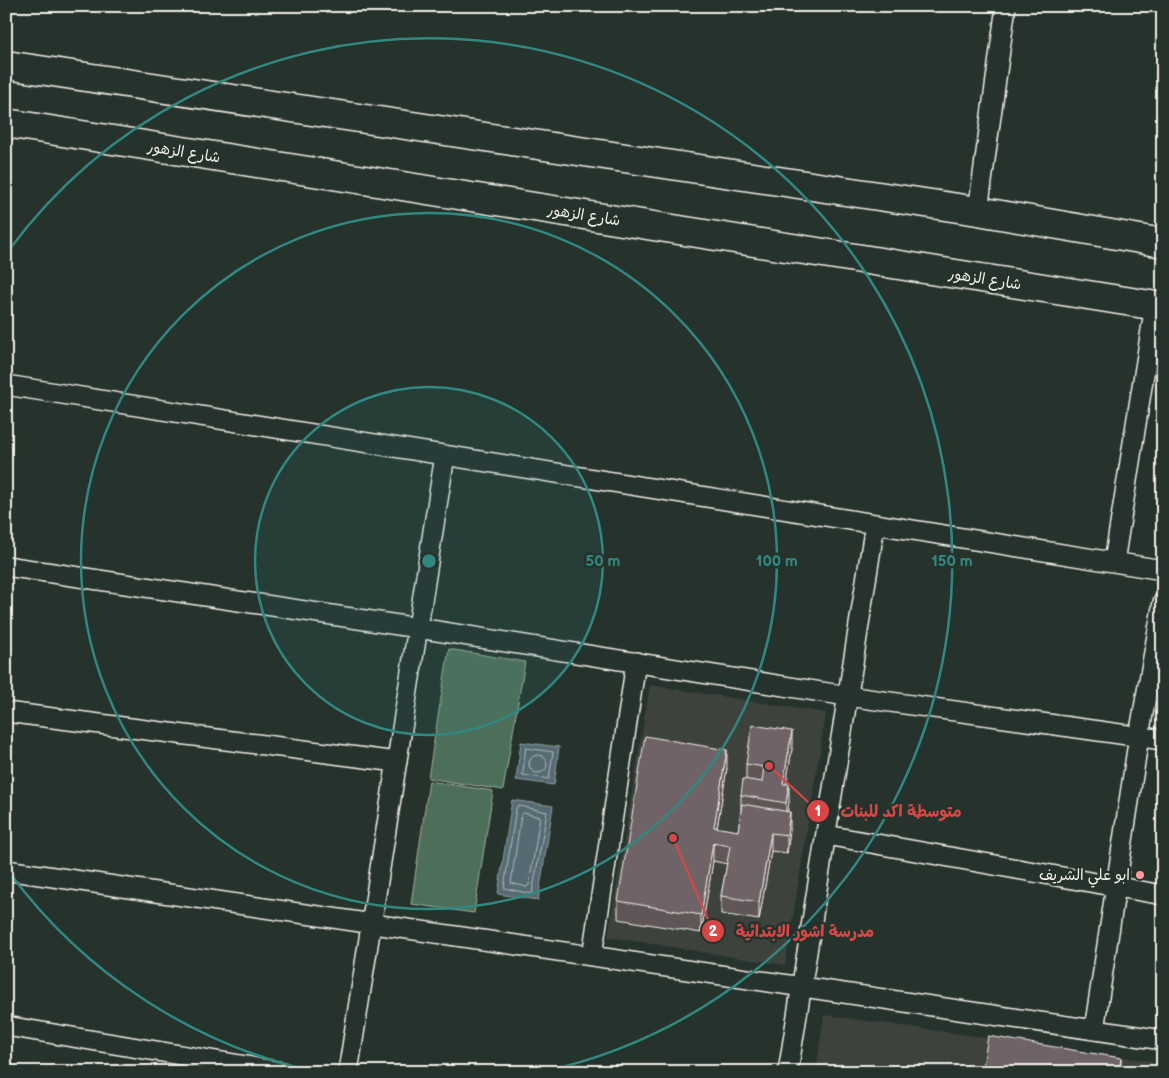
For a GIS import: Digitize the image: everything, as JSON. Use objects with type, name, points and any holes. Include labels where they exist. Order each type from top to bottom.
[{"type":"main road","points":[[6,66],[978,211],[1163,243]]},
{"type":"main road","name":"شارع الزهور","points":[[6,124],[1159,306]]},
{"type":"street","points":[[978,211],[1006,6]]},
{"type":"street","points":[[1114,562],[1159,306]]},
{"type":"street","points":[[6,385],[1163,570]]},
{"type":"street","points":[[348,1072],[445,455]]},
{"type":"street","points":[[788,1072],[875,524]]},
{"type":"street","points":[[6,566],[418,628],[847,696],[1163,740]]},
{"type":"street","points":[[1094,1030],[1139,736],[1163,602]]},
{"type":"street","points":[[592,956],[636,662]]},
{"type":"street","points":[[6,712],[397,762]]},
{"type":"street","points":[[826,835],[1163,895]]},
{"type":"street","points":[[6,870],[1163,1040]]},
{"type":"street","points":[[6,1026],[282,1072]]},
{"type":"shaded area","points":[[650,685],[826,713],[785,965],[608,937]]},
{"type":"shaded area","points":[[824,1015],[1152,1061],[1151,1072],[816,1072]]},
{"type":"green space","points":[[449,649],[525,662],[503,790],[428,778]]},
{"type":"green space","points":[[429,781],[493,791],[474,913],[411,904]]},
{"type":"water","points":[[521,742],[559,747],[554,785],[516,780]]},
{"type":"water","points":[[512,800],[553,806],[538,900],[498,894]]},
{"type":"building","points":[[752,725],[792,731],[783,784],[789,784],[786,803],[741,795],[743,779],[762,782],[764,767],[746,764]]},
{"type":"building","points":[[645,736],[727,750],[714,827],[738,831],[742,804],[790,812],[787,835],[771,833],[759,902],[721,896],[730,846],[713,843],[701,915],[618,901]]},
{"type":"building","points":[[988,1036],[1121,1058],[1119,1072],[982,1072]]},
{"type":"place","name":"متوسطة اكد للبنات","points":[[769,766]]},
{"type":"place","name":"مدرسة اشور الابتدائية","points":[[673,838]]},
{"type":"place","name":"ابو علي الشريف","points":[[1140,875]]}]
